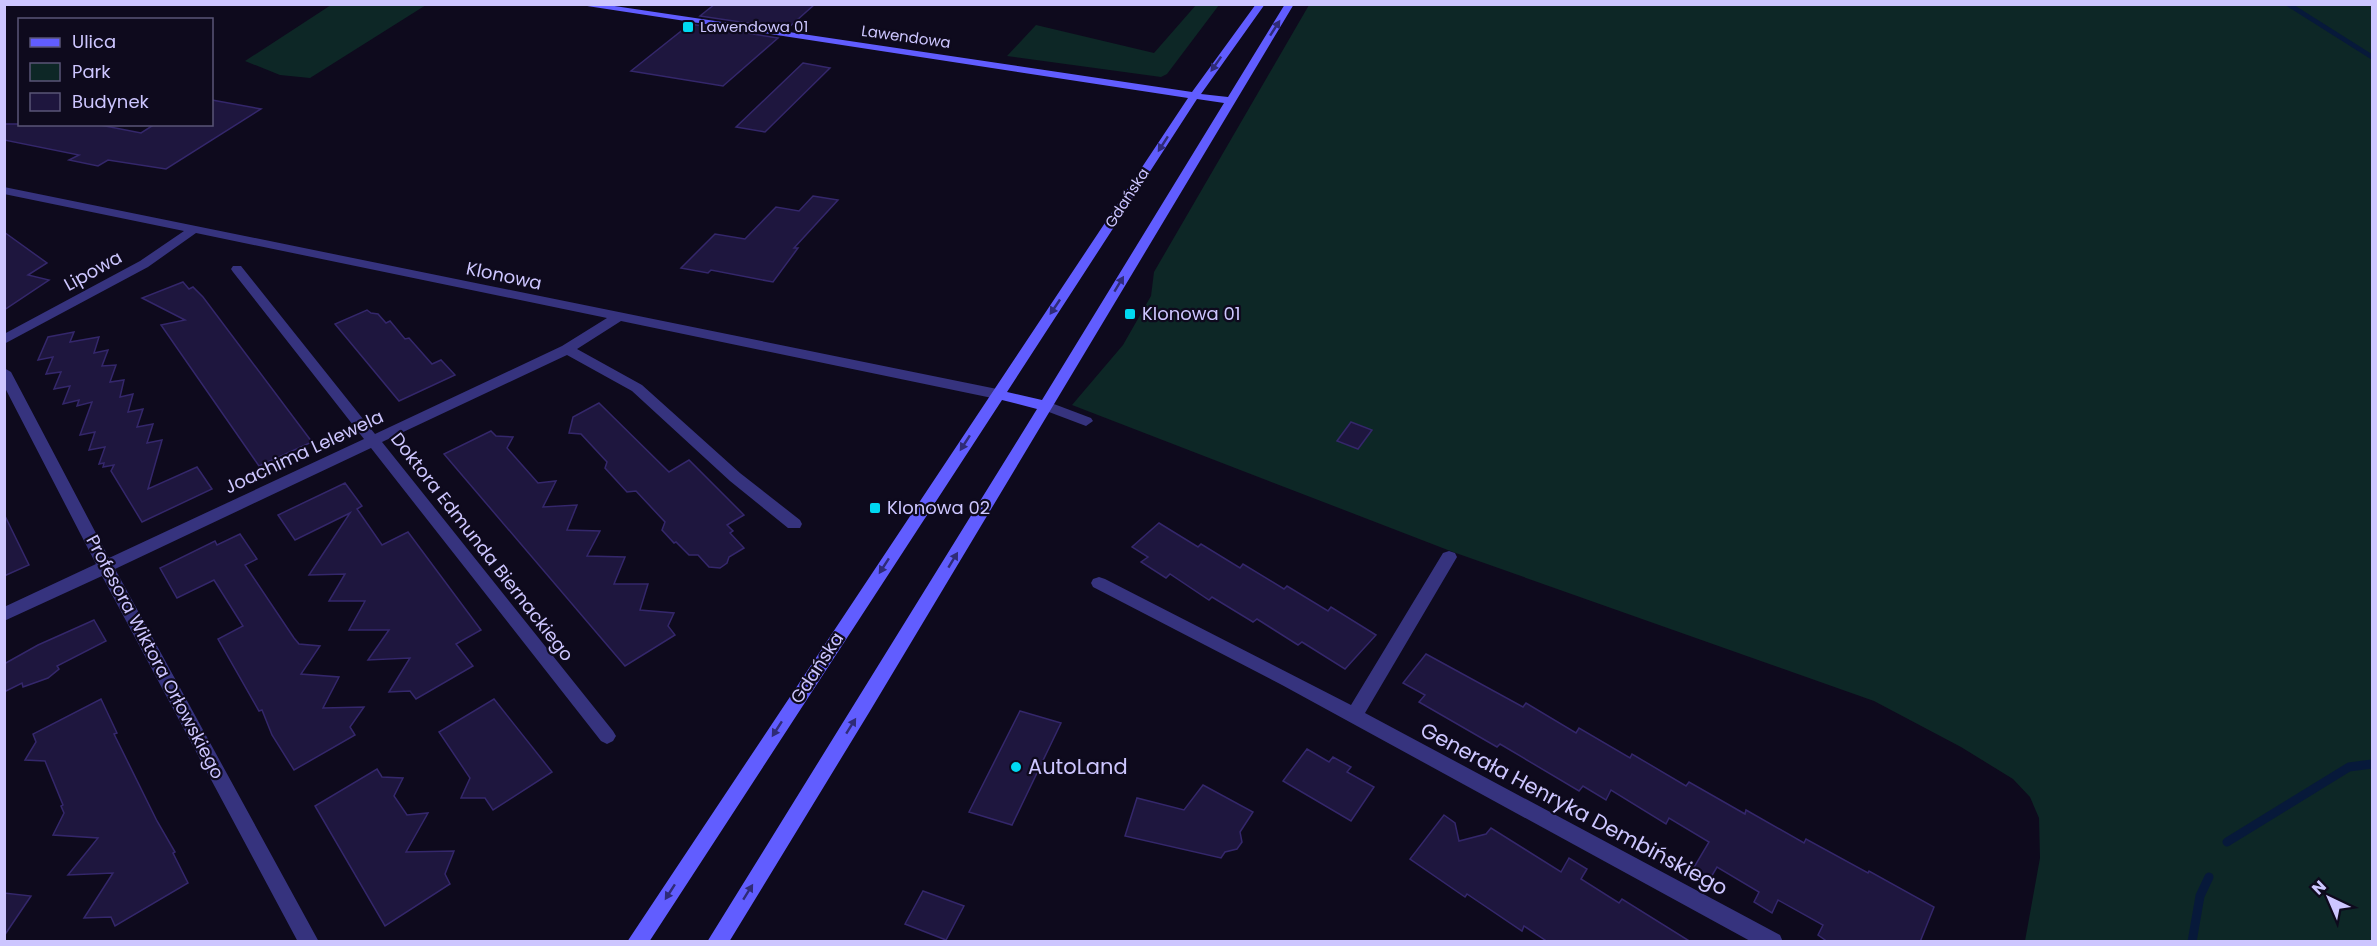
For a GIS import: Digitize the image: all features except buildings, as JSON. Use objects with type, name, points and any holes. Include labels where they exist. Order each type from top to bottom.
[{"type":"main road","name":"Lawendowa","points":[[578,4],[604,6],[1230,101]]},
{"type":"main road","name":"Gdańska","points":[[637,942],[1195,95],[1261,4]]},
{"type":"main road","points":[[717,942],[864,706],[1290,4]]},
{"type":"main road","points":[[997,394],[1046,406]]},
{"type":"street","name":"Klonowa","points":[[4,190],[196,228],[616,318],[997,394]]},
{"type":"street","name":"Lipowa","points":[[4,340],[144,264],[196,228]]},
{"type":"street","name":"Doktora Edmunda Biernackiego","points":[[237,269],[607,736]]},
{"type":"street","name":"Joachima Lelewela","points":[[4,615],[567,349],[616,318]]},
{"type":"street","points":[[567,349],[637,388],[735,477],[794,524]]},
{"type":"street","name":"Profesora Wiktora Orłowskiego","points":[[4,372],[106,567],[309,942]]},
{"type":"street","points":[[1046,406],[1086,421]]},
{"type":"street","points":[[1354,716],[1449,557]]},
{"type":"street","name":"Generała Henryka Dembińskiego","points":[[1099,583],[1354,716],[1773,942]]},
{"type":"green space","points":[[331,5],[426,5],[310,78],[280,75],[245,61]]},
{"type":"green space","points":[[1196,5],[1219,5],[1167,74],[1161,77],[1007,56],[1036,25],[1154,53]]},
{"type":"green space","points":[[1309,5],[2372,5],[2372,941],[2025,941],[2040,858],[2039,818],[2030,797],[2013,779],[1961,747],[1874,701],[1453,552],[1072,405],[1123,345],[1151,296],[1154,272]]},
{"type":"waterway","points":[[2288,4],[2372,57]]},
{"type":"waterway","points":[[2227,842],[2349,767],[2372,764]]},
{"type":"waterway","points":[[2192,942],[2200,896],[2209,877]]},
{"type":"place","name":"Lawendowa 01","points":[[688,27]]},
{"type":"place","name":"Klonowa 01","points":[[1130,314]]},
{"type":"place","name":"Klonowa 02","points":[[875,508]]},
{"type":"place","name":"AutoLand","points":[[1016,767]]}]
